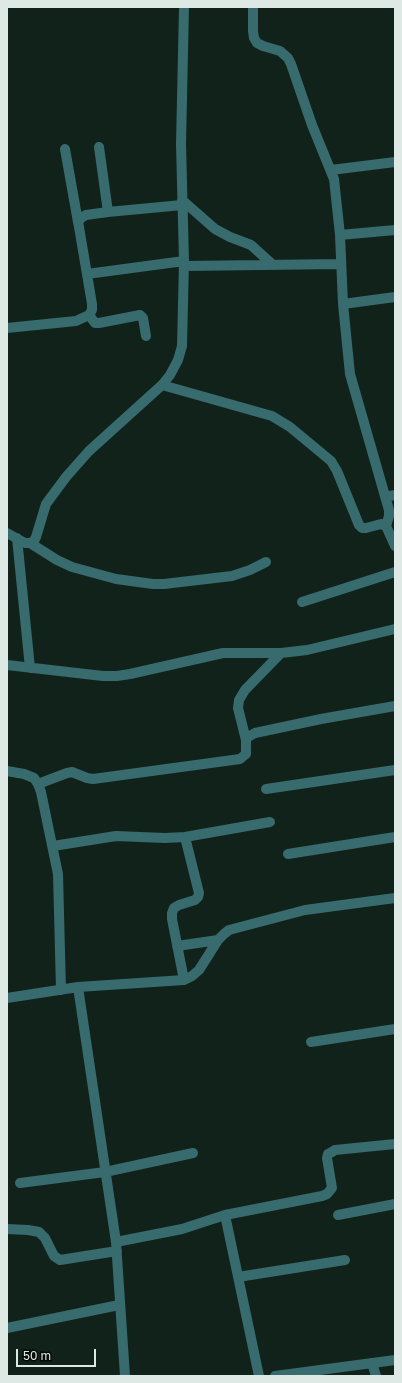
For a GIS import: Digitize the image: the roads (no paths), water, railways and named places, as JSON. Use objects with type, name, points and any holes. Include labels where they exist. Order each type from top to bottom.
[{"type":"street","points":[[30,543],[34,541],[36,537],[46,504],[75,466],[162,385],[170,375],[178,360],[182,346],[184,264],[182,202],[182,93],[184,7]]},
{"type":"street","points":[[253,7],[254,38],[257,43],[280,51],[288,58],[312,126],[331,170],[336,187],[348,363],[352,385],[385,496],[389,516],[386,526],[395,546]]},
{"type":"street","points":[[99,147],[108,212]]},
{"type":"street","points":[[7,328],[76,321],[85,318],[92,310],[65,149]]},
{"type":"street","points":[[331,170],[395,162]]},
{"type":"street","points":[[78,222],[86,215],[182,202],[215,229],[230,237],[247,242],[255,247],[273,265]]},
{"type":"street","points":[[340,235],[395,230]]},
{"type":"street","points":[[87,274],[184,264],[341,264]]},
{"type":"street","points":[[343,304],[395,297]]},
{"type":"street","points":[[89,315],[95,322],[99,323],[140,315],[143,318],[146,336]]},
{"type":"street","points":[[162,385],[272,416],[281,421],[331,461],[337,471],[359,525],[362,528],[381,524],[386,526]]},
{"type":"street","points":[[385,496],[395,495]]},
{"type":"street","points":[[7,533],[25,543],[30,543],[57,560],[76,569],[153,584],[232,576],[250,570],[266,562]]},
{"type":"street","points":[[17,538],[30,668]]},
{"type":"street","points":[[302,602],[395,572]]},
{"type":"street","points":[[7,665],[103,676],[117,676],[223,653],[281,653],[307,650],[395,629]]},
{"type":"street","points":[[38,784],[72,772],[93,779],[240,759],[244,757],[246,754],[246,740],[238,708],[238,700],[245,690],[281,653]]},
{"type":"street","points":[[246,740],[255,733],[321,719],[395,706]]},
{"type":"street","points":[[266,789],[395,770]]},
{"type":"street","points":[[7,771],[24,774],[34,778],[41,792],[53,846],[58,887],[61,990]]},
{"type":"street","points":[[53,846],[116,836],[165,838],[185,836],[270,822]]},
{"type":"street","points":[[184,980],[172,913],[174,908],[179,905],[195,900],[199,893],[185,836]]},
{"type":"street","points":[[288,854],[395,837]]},
{"type":"street","points":[[7,998],[78,987],[184,980],[200,970],[218,940],[229,930],[305,910],[395,898]]},
{"type":"street","points":[[177,946],[218,940]]},
{"type":"street","points":[[78,987],[116,1246],[125,1376]]},
{"type":"street","points":[[311,1042],[395,1029]]},
{"type":"street","points":[[7,1230],[28,1230],[39,1232],[45,1238],[54,1256],[60,1260],[182,1228],[225,1215],[327,1194],[332,1188],[327,1158],[328,1154],[335,1150],[395,1144]]},
{"type":"street","points":[[20,1183],[105,1172],[193,1153]]},
{"type":"street","points":[[338,1215],[395,1204]]},
{"type":"street","points":[[225,1215],[259,1376]]},
{"type":"street","points":[[238,1277],[345,1260]]},
{"type":"street","points":[[7,1328],[120,1305]]},
{"type":"street","points":[[275,1376],[395,1360]]},
{"type":"street","points":[[372,1363],[376,1376]]}]
